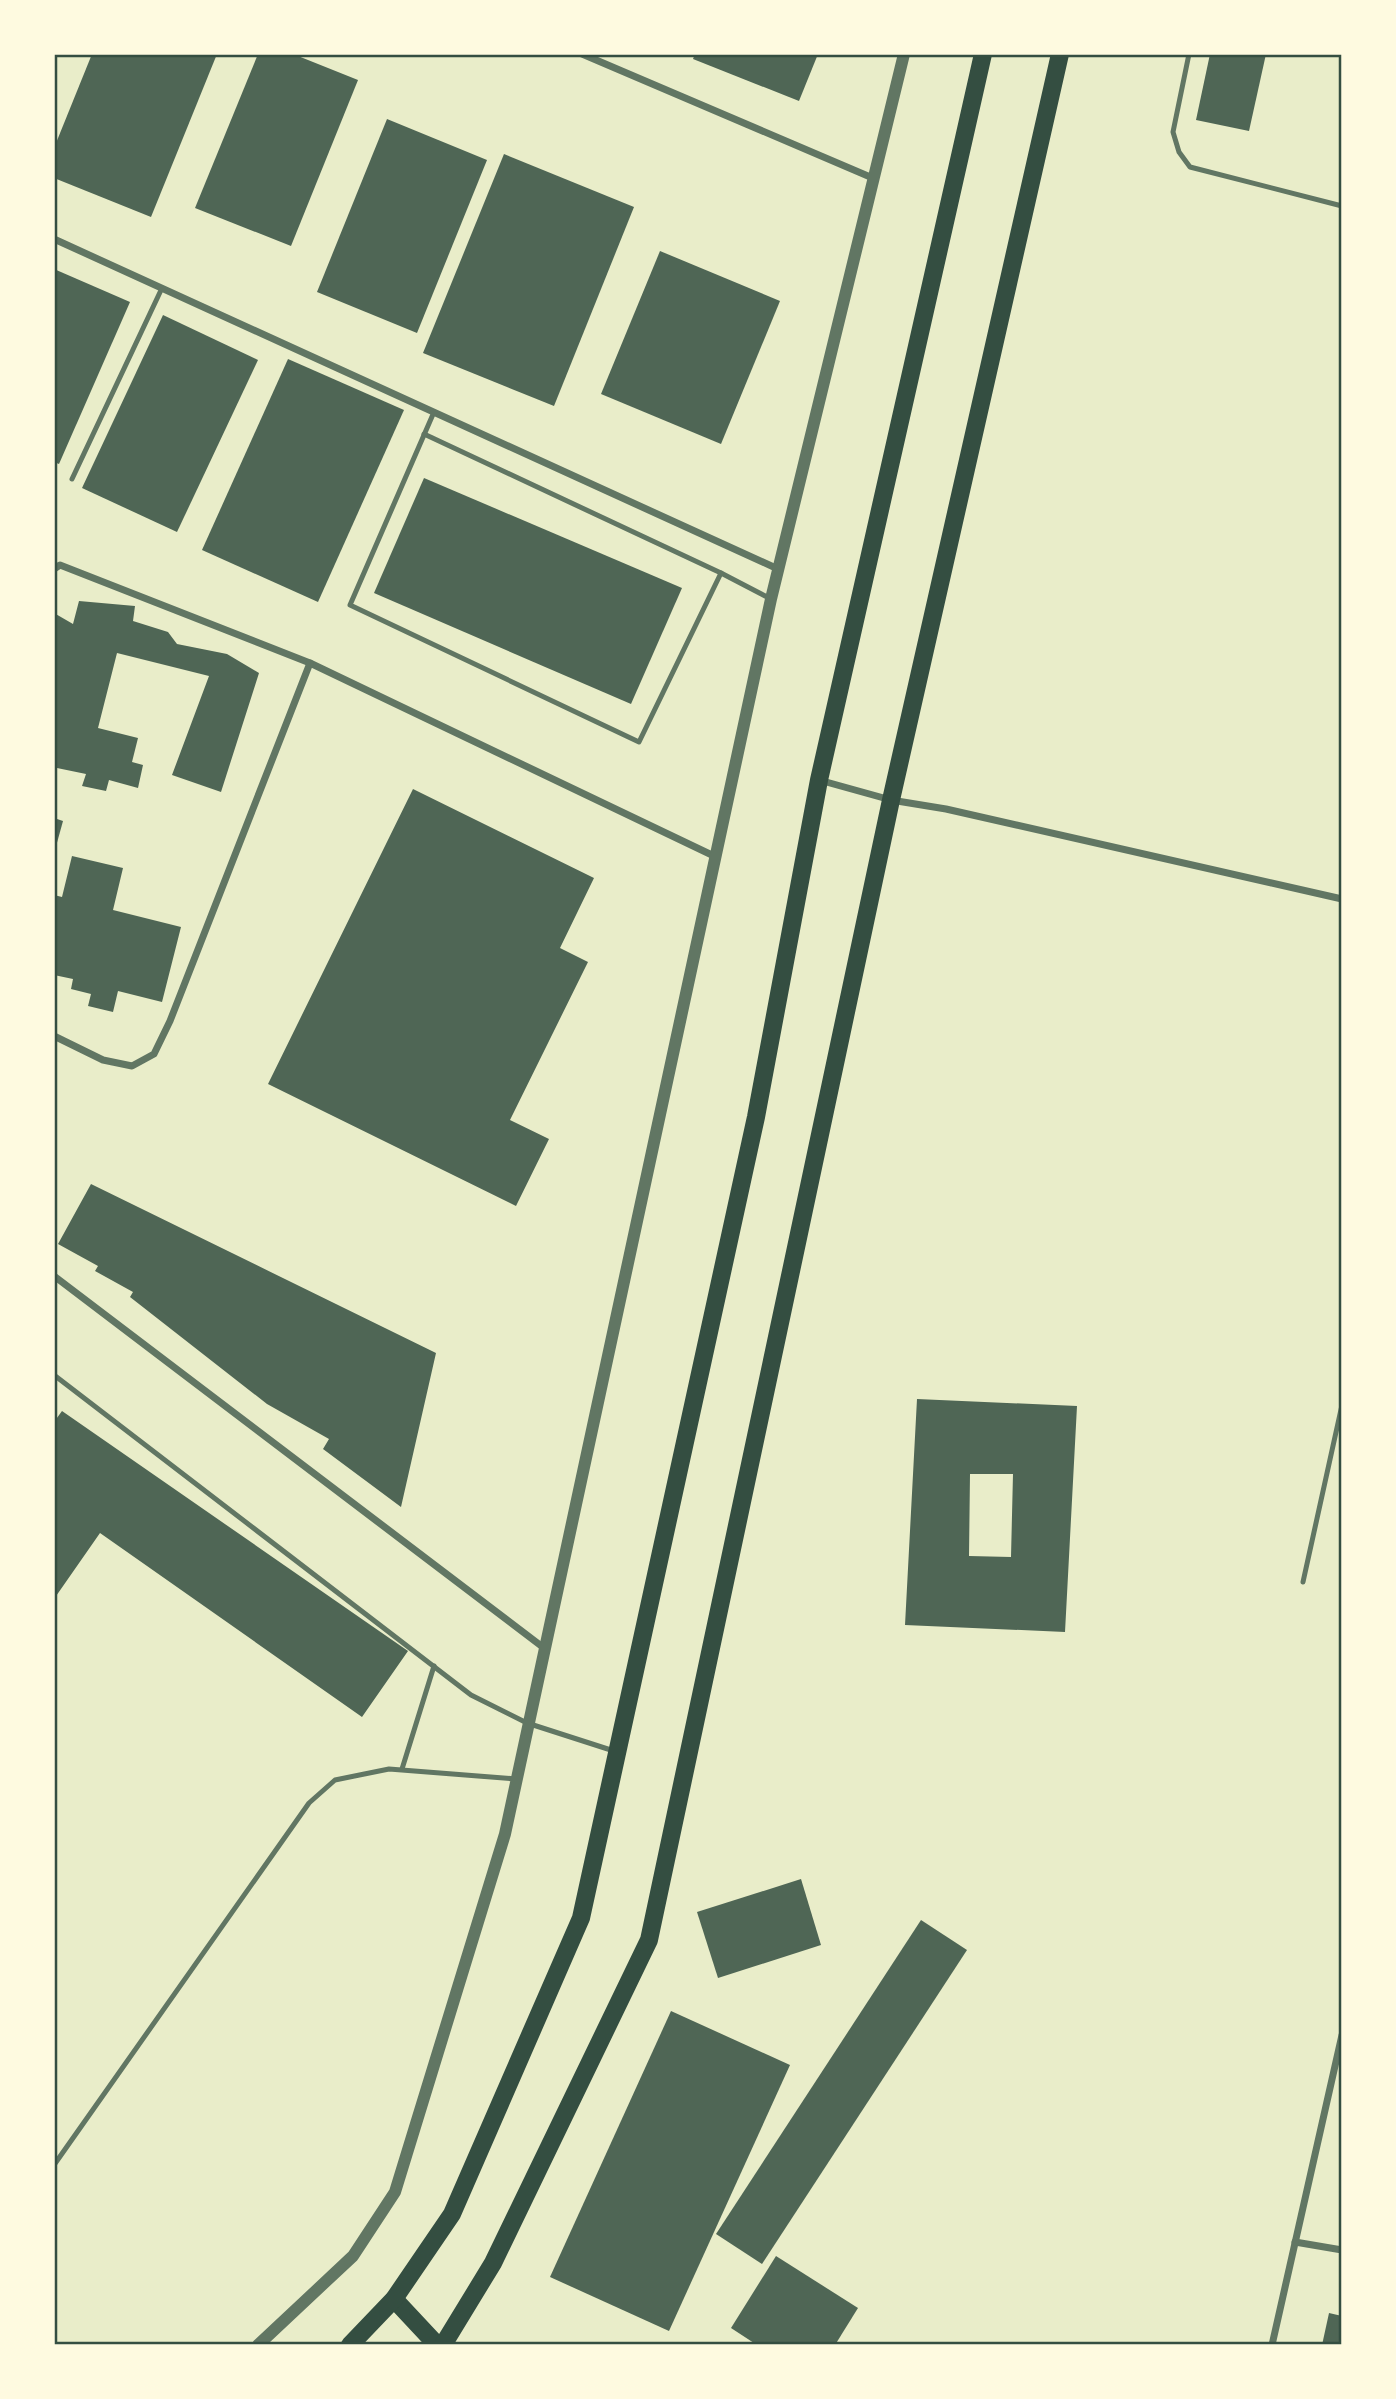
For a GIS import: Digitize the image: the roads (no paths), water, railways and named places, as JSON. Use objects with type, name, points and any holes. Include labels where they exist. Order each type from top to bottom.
[{"type":"main road","points":[[350,2345],[394,2299],[452,2214],[581,1918],[757,1117],[819,780],[983,54]]},
{"type":"main road","points":[[443,2345],[493,2263],[649,1940],[891,800],[1060,54]]},
{"type":"main road","points":[[394,2299],[437,2345]]},
{"type":"street","points":[[582,54],[874,179]]},
{"type":"street","points":[[258,2345],[353,2256],[395,2192],[505,1834],[771,599],[904,54]]},
{"type":"street","points":[[54,239],[778,569]]},
{"type":"street","points":[[54,569],[60,565],[310,663],[714,856]]},
{"type":"street","points":[[54,1035],[103,1060],[132,1066],[154,1054],[170,1021],[310,663]]},
{"type":"street","points":[[819,780],[891,800],[946,809],[1342,899]]},
{"type":"street","points":[[54,1276],[544,1648]]},
{"type":"street","points":[[1272,2345],[1342,2035]]},
{"type":"street","points":[[1295,2242],[1342,2250]]},
{"type":"lane","points":[[1189,54],[1173,132],[1179,152],[1190,167],[1342,206]]},
{"type":"lane","points":[[72,479],[162,288]]},
{"type":"lane","points":[[434,412],[350,605],[639,742],[721,573]]},
{"type":"lane","points":[[424,434],[771,599]]},
{"type":"lane","points":[[56,1379],[471,1695],[527,1723],[618,1752]]},
{"type":"lane","points":[[1303,1582],[1342,1405]]},
{"type":"lane","points":[[402,1769],[434,1666]]},
{"type":"lane","points":[[54,2165],[309,1803],[335,1780],[402,1769],[516,1779]]}]
